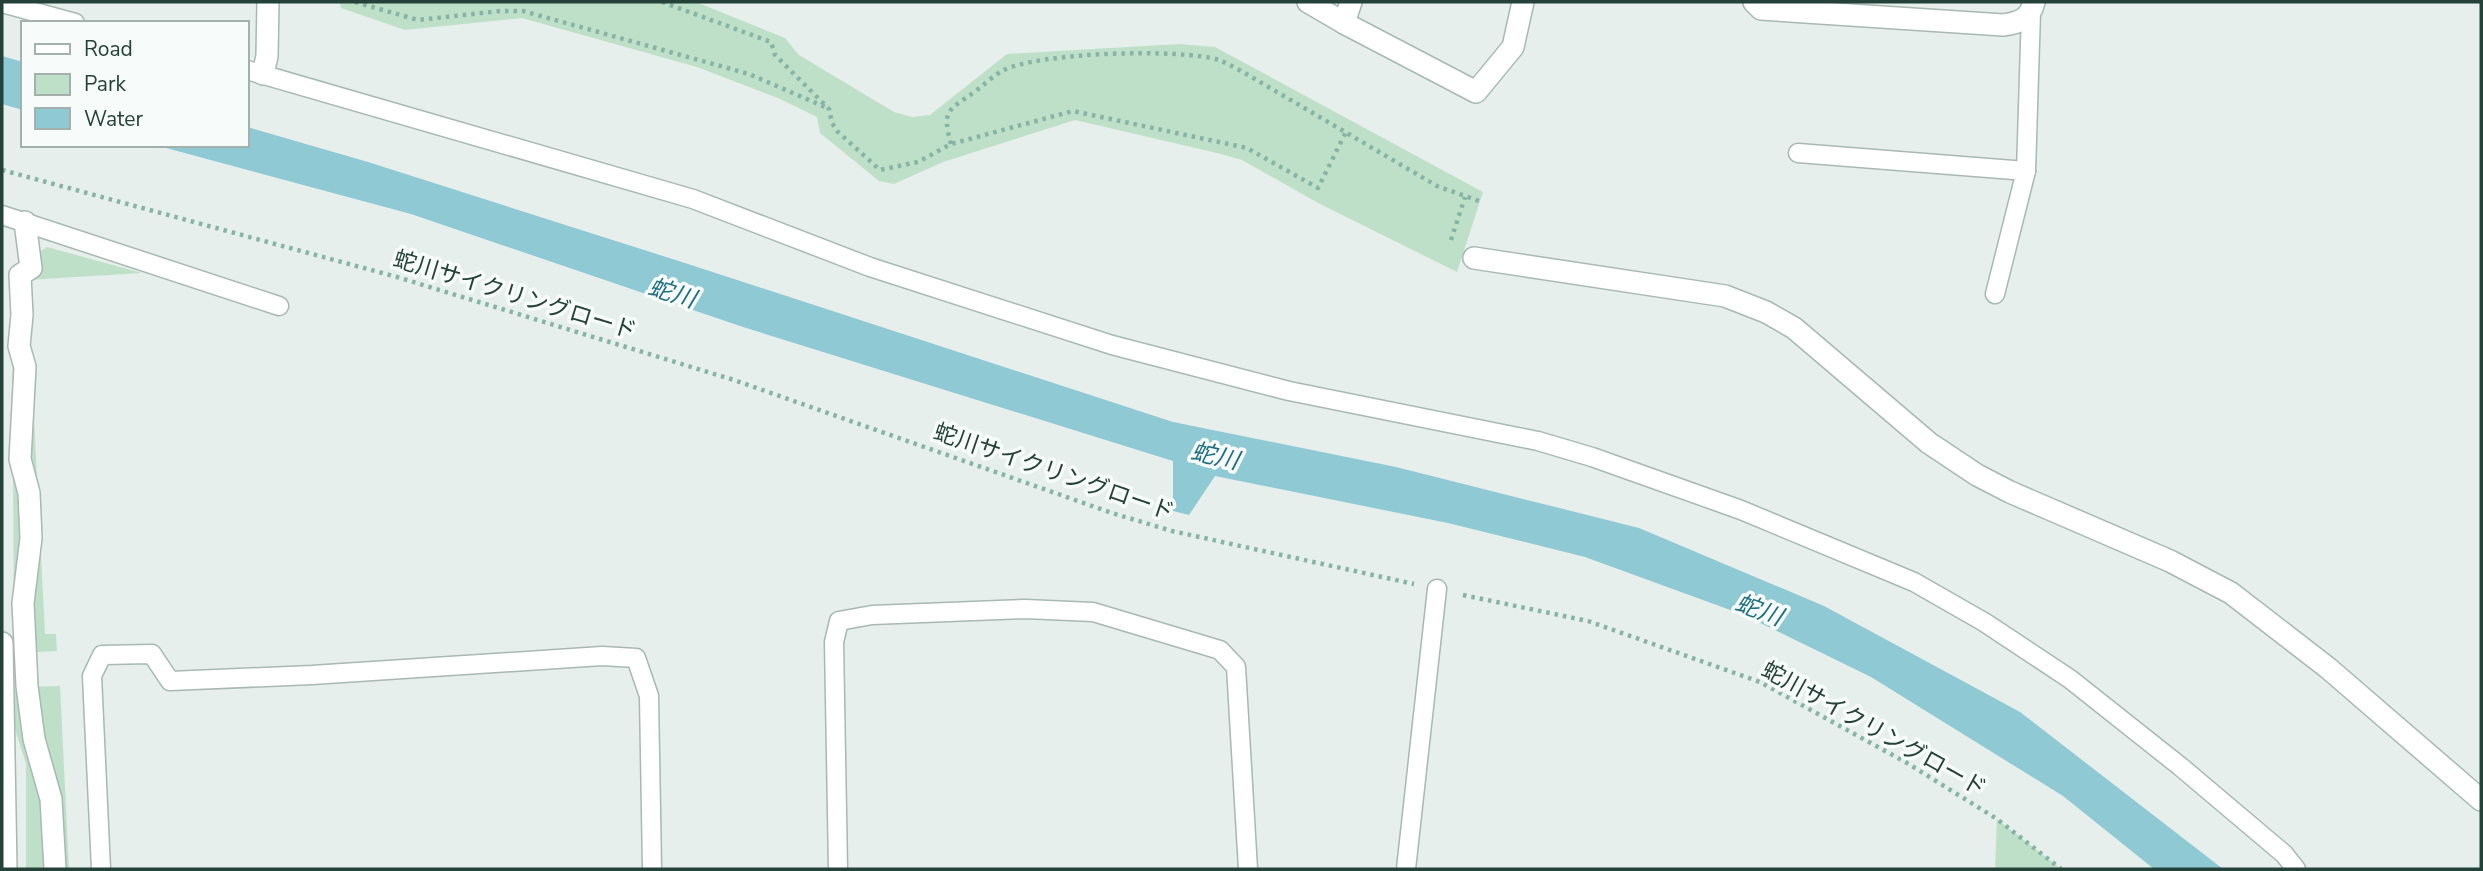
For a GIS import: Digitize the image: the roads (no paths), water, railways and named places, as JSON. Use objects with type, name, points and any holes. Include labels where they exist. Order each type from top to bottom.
[{"type":"street","points":[[255,72],[267,56],[268,2]]},
{"type":"street","points":[[1308,2],[1476,92],[1513,47],[1523,2]]},
{"type":"street","points":[[1344,23],[1351,2]]},
{"type":"street","points":[[1754,2],[1761,9],[2003,25],[2019,23],[2033,7]]},
{"type":"street","points":[[25,222],[31,268],[20,275],[22,315],[19,346],[25,368],[25,398],[20,459],[29,493],[31,538],[23,603],[29,700],[34,739],[51,799],[55,869]]},
{"type":"street","points":[[1474,258],[1725,296],[1766,312],[1794,328],[1929,443],[1977,475],[2170,561],[2231,593],[2328,668],[2481,800]]},
{"type":"street","points":[[2,643],[6,869]]},
{"type":"lane","points":[[2,3],[68,21]]},
{"type":"lane","points":[[1995,294],[2026,171],[2033,7]]},
{"type":"lane","points":[[255,72],[693,199],[870,267],[1112,345],[1289,391],[1538,441],[1592,457],[1741,510],[1914,582],[1983,622],[2070,679],[2181,767],[2284,854],[2296,869]]},
{"type":"lane","points":[[1798,153],[2026,171]]},
{"type":"lane","points":[[2,215],[279,306]]},
{"type":"lane","points":[[1406,869],[1437,589]]},
{"type":"lane","points":[[838,869],[834,642],[839,621],[872,614],[1025,609],[1093,612],[1220,650],[1236,667],[1248,869]]},
{"type":"lane","points":[[102,869],[92,677],[102,655],[152,654],[170,681],[312,675],[602,656],[636,657],[649,696],[652,869]]},
{"type":"water","points":[[2,56],[21,61],[21,109],[2,104]]},
{"type":"water","name":"蛇川","points":[[248,127],[368,162],[1173,422],[1396,467],[1639,528],[1824,606],[2020,712],[2223,869],[2154,869],[2063,796],[1871,677],[1744,615],[1585,557],[1448,523],[1215,476],[1189,515],[1173,511],[1173,461],[743,327],[411,214],[162,147],[248,147]]}]
